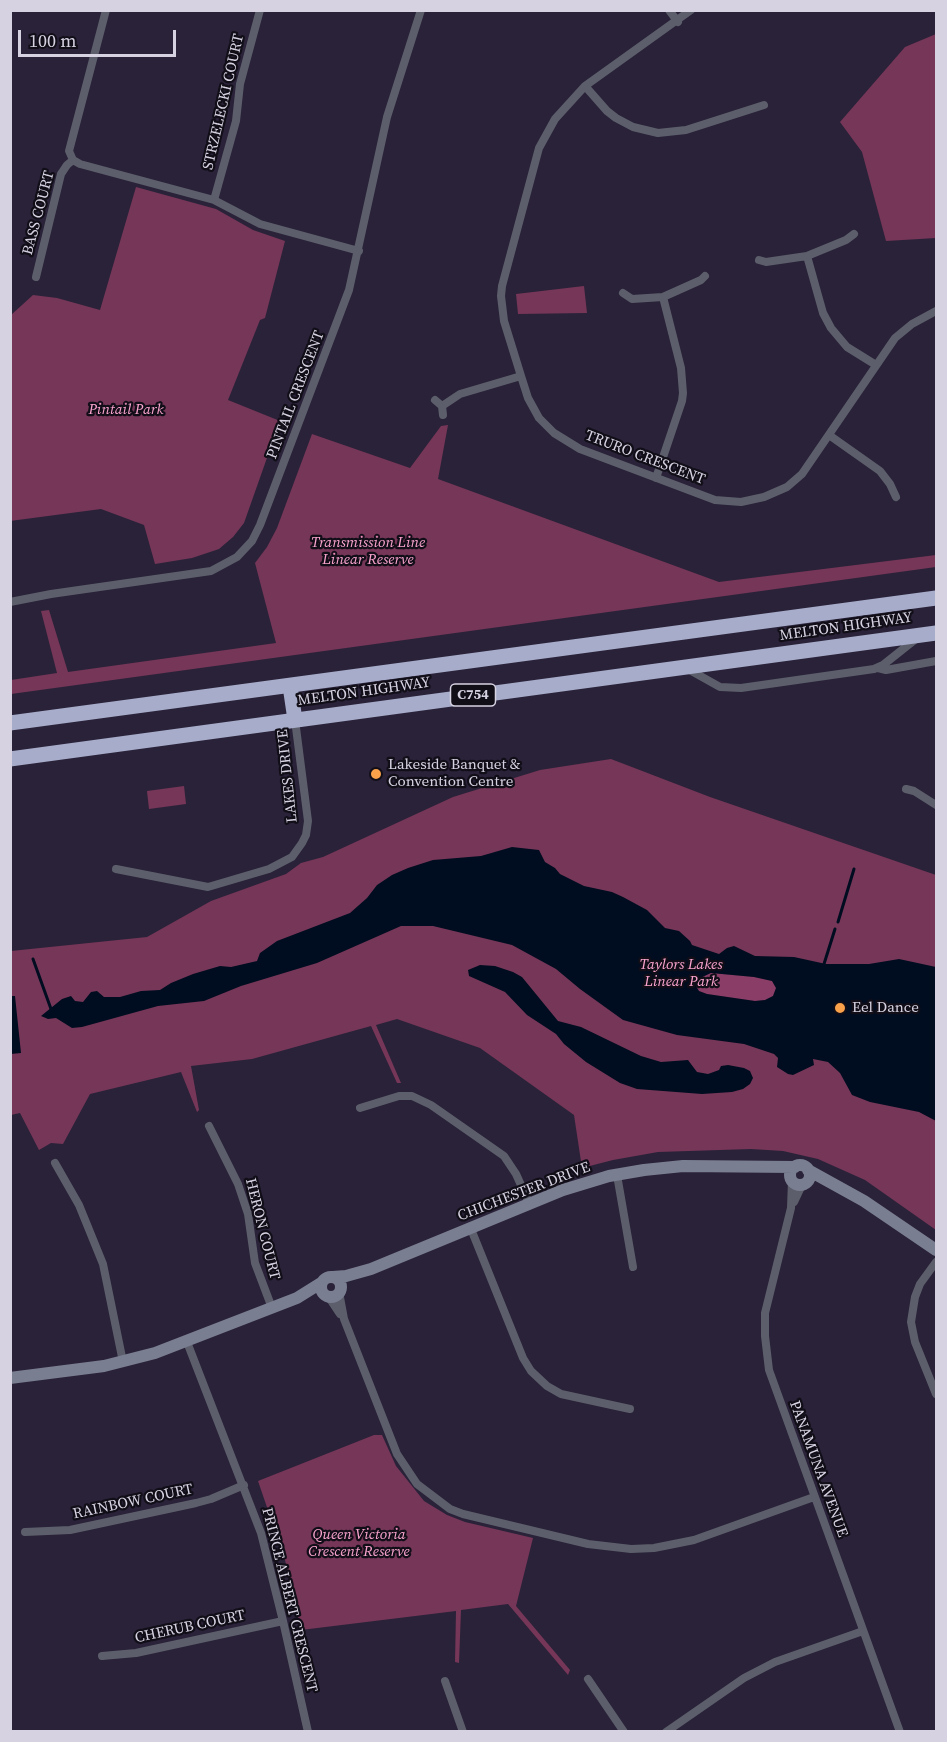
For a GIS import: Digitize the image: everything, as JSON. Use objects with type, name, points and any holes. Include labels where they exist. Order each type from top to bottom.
[{"type":"highway","name":"MELTON HIGHWAY","points":[[10,723],[932,598]]},
{"type":"highway","name":"MELTON HIGHWAY","points":[[10,759],[930,633]]},
{"type":"highway","points":[[290,686],[295,720]]},
{"type":"street","points":[[106,10],[69,151],[73,160],[80,164],[214,200],[260,224],[359,251]]},
{"type":"street","name":"STRZELECKI COURT","points":[[214,200],[236,121],[240,84],[260,10]]},
{"type":"street","name":"PINTAIL CRESCENT","points":[[10,602],[211,571],[229,563],[243,551],[256,533],[343,309],[359,251],[387,117],[421,10]]},
{"type":"street","points":[[669,10],[678,22]]},
{"type":"street","name":"TRURO CRESCENT","points":[[692,10],[585,86],[555,119],[539,148],[502,286],[504,321],[533,410],[554,433],[580,449],[656,478],[722,501],[741,502],[764,497],[795,481],[895,338],[912,324],[936,311]]},
{"type":"street","points":[[585,86],[616,118],[633,127],[658,133],[686,130],[764,105]]},
{"type":"street","name":"BASS COURT","points":[[36,277],[61,174],[73,160]]},
{"type":"street","points":[[759,260],[766,262],[807,255],[846,240],[854,234]]},
{"type":"street","points":[[807,255],[823,313],[831,328],[847,347],[876,364]]},
{"type":"street","points":[[623,293],[632,299],[663,297],[705,276]]},
{"type":"street","points":[[656,478],[683,393],[681,368],[663,297]]},
{"type":"street","points":[[440,407],[460,394],[521,376]]},
{"type":"street","points":[[829,435],[880,471],[896,497]]},
{"type":"street","points":[[878,668],[930,633]]},
{"type":"street","points":[[684,667],[713,684],[729,689],[936,661]]},
{"type":"street","name":"LAKES DRIVE","points":[[116,869],[208,887],[269,869],[292,857],[302,843],[308,820],[295,720]]},
{"type":"street","points":[[906,789],[914,790],[936,805]]},
{"type":"street","points":[[360,1108],[399,1096],[412,1096],[431,1105],[504,1156],[516,1174],[530,1205]]},
{"type":"street","name":"HERON COURT","points":[[209,1126],[238,1184],[248,1214],[255,1263],[272,1308]]},
{"type":"street","points":[[55,1163],[79,1206],[103,1264],[123,1362]]},
{"type":"street","name":"CHICHESTER DRIVE","points":[[333,1276],[346,1276],[371,1269],[563,1191],[617,1175],[682,1166],[795,1167]]},
{"type":"street","points":[[801,1166],[808,1170],[809,1178],[797,1182],[790,1174],[795,1167],[801,1166]]},
{"type":"street","name":"CHICHESTER DRIVE","points":[[765,1168],[797,1182],[837,1186]]},
{"type":"street","name":"CHICHESTER DRIVE","points":[[808,1170],[864,1201],[936,1250]]},
{"type":"street","points":[[617,1175],[633,1267]]},
{"type":"street","name":"PANAMUNA AVENUE","points":[[797,1182],[765,1314],[765,1344],[773,1384],[900,1731]]},
{"type":"street","points":[[471,1229],[523,1358],[531,1371],[547,1386],[561,1394],[630,1409]]},
{"type":"street","points":[[936,1262],[920,1284],[915,1297],[911,1322],[915,1342],[936,1394]]},
{"type":"street","name":"CHICHESTER DRIVE","points":[[289,1301],[334,1293],[349,1281],[371,1269]]},
{"type":"street","points":[[333,1276],[340,1283],[334,1293],[322,1292],[321,1283],[327,1277],[333,1276]]},
{"type":"street","name":"CHICHESTER DRIVE","points":[[10,1378],[123,1362],[187,1342],[289,1301],[321,1283]]},
{"type":"street","points":[[334,1293],[403,1465],[426,1492],[450,1509],[588,1544],[631,1549],[654,1548],[694,1540],[814,1497]]},
{"type":"street","name":"PRINCE ALBERT CRESCENT","points":[[187,1342],[261,1533],[284,1621],[308,1731]]},
{"type":"street","name":"RAINBOW COURT","points":[[25,1532],[70,1530],[164,1510],[212,1499],[244,1485]]},
{"type":"street","name":"CHERUB COURT","points":[[102,1656],[136,1653],[284,1621]]},
{"type":"street","points":[[666,1731],[744,1678],[775,1662],[863,1631]]},
{"type":"street","points":[[588,1679],[624,1731]]},
{"type":"street","points":[[445,1681],[463,1731]]},
{"type":"green space","points":[[936,34],[936,238],[886,241],[862,152],[840,122],[905,47]]},
{"type":"green space","name":"Pintail Park","points":[[136,187],[216,209],[253,230],[285,241],[265,318],[260,320],[228,400],[280,421],[244,523],[219,549],[192,558],[155,564],[144,525],[101,509],[10,521],[11,315],[33,295],[57,298],[100,310]]},
{"type":"green space","points":[[584,286],[587,313],[518,314],[516,294]]},
{"type":"green space","name":"Transmission Line Linear Reserve","points":[[448,425],[438,479],[719,582],[936,555],[936,567],[11,694],[11,680],[57,673],[41,611],[49,610],[68,672],[276,643],[255,563],[277,528],[312,434],[410,468],[441,426]]},
{"type":"green space","name":"Taylors Lakes Linear Park","points":[[611,759],[710,797],[936,875],[936,1230],[865,1180],[818,1159],[783,1151],[751,1149],[658,1152],[582,1168],[574,1115],[480,1048],[397,1019],[376,1025],[401,1083],[397,1083],[371,1026],[252,1059],[191,1066],[199,1110],[197,1112],[181,1072],[90,1094],[63,1144],[51,1143],[39,1150],[20,1113],[11,1115],[11,951],[147,937],[211,901],[286,874],[301,863],[323,857],[453,797],[540,770]]},
{"type":"green space","points":[[184,786],[186,804],[149,809],[147,791]]},
{"type":"green space","name":"Queen Victoria Crescent Reserve","points":[[374,1435],[382,1435],[396,1466],[424,1501],[447,1515],[465,1522],[533,1538],[516,1606],[570,1670],[568,1675],[508,1604],[461,1610],[459,1663],[455,1662],[456,1611],[301,1630],[285,1560],[258,1481]]},
{"type":"shaded area","points":[[711,973],[772,981],[776,988],[773,996],[755,1001],[699,991],[695,986],[698,979]]},
{"type":"water","points":[[512,847],[539,850],[545,862],[560,874],[584,886],[612,892],[623,897],[647,910],[665,928],[679,931],[692,945],[719,954],[734,946],[755,956],[794,957],[826,964],[869,964],[899,959],[936,967],[936,1121],[919,1112],[870,1102],[852,1095],[840,1073],[828,1062],[813,1059],[814,1065],[793,1075],[788,1074],[777,1067],[778,1058],[774,1054],[744,1044],[677,1035],[623,1020],[556,969],[512,945],[433,926],[401,926],[317,963],[241,986],[204,1001],[158,1006],[72,1028],[56,1018],[48,1019],[41,1016],[62,999],[71,996],[75,1001],[83,1002],[91,992],[97,991],[104,997],[120,997],[141,991],[160,990],[193,974],[220,966],[231,967],[257,961],[260,953],[277,941],[350,913],[367,898],[377,885],[392,875],[433,860],[481,856]],"holes":[[[711,973],[772,981],[776,988],[773,996],[755,1001],[707,994],[699,991],[696,986],[698,979]]]},
{"type":"water","points":[[480,965],[495,966],[522,977],[558,1021],[581,1027],[641,1056],[661,1062],[688,1060],[697,1072],[708,1074],[719,1070],[721,1066],[744,1068],[750,1071],[753,1078],[750,1084],[743,1089],[702,1094],[637,1089],[620,1083],[586,1062],[564,1044],[556,1034],[527,1015],[505,992],[469,976],[468,970]]},
{"type":"water","points":[[11,996],[15,996],[21,1053],[11,1054]]},
{"type":"waterway","points":[[838,922],[854,869]]},
{"type":"waterway","points":[[824,964],[835,929]]},
{"type":"waterway","points":[[33,959],[51,1009]]},
{"type":"place","name":"Lakeside Banquet & Convention Centre","points":[[376,774]]},
{"type":"place","name":"Eel Dance","points":[[840,1008]]}]
